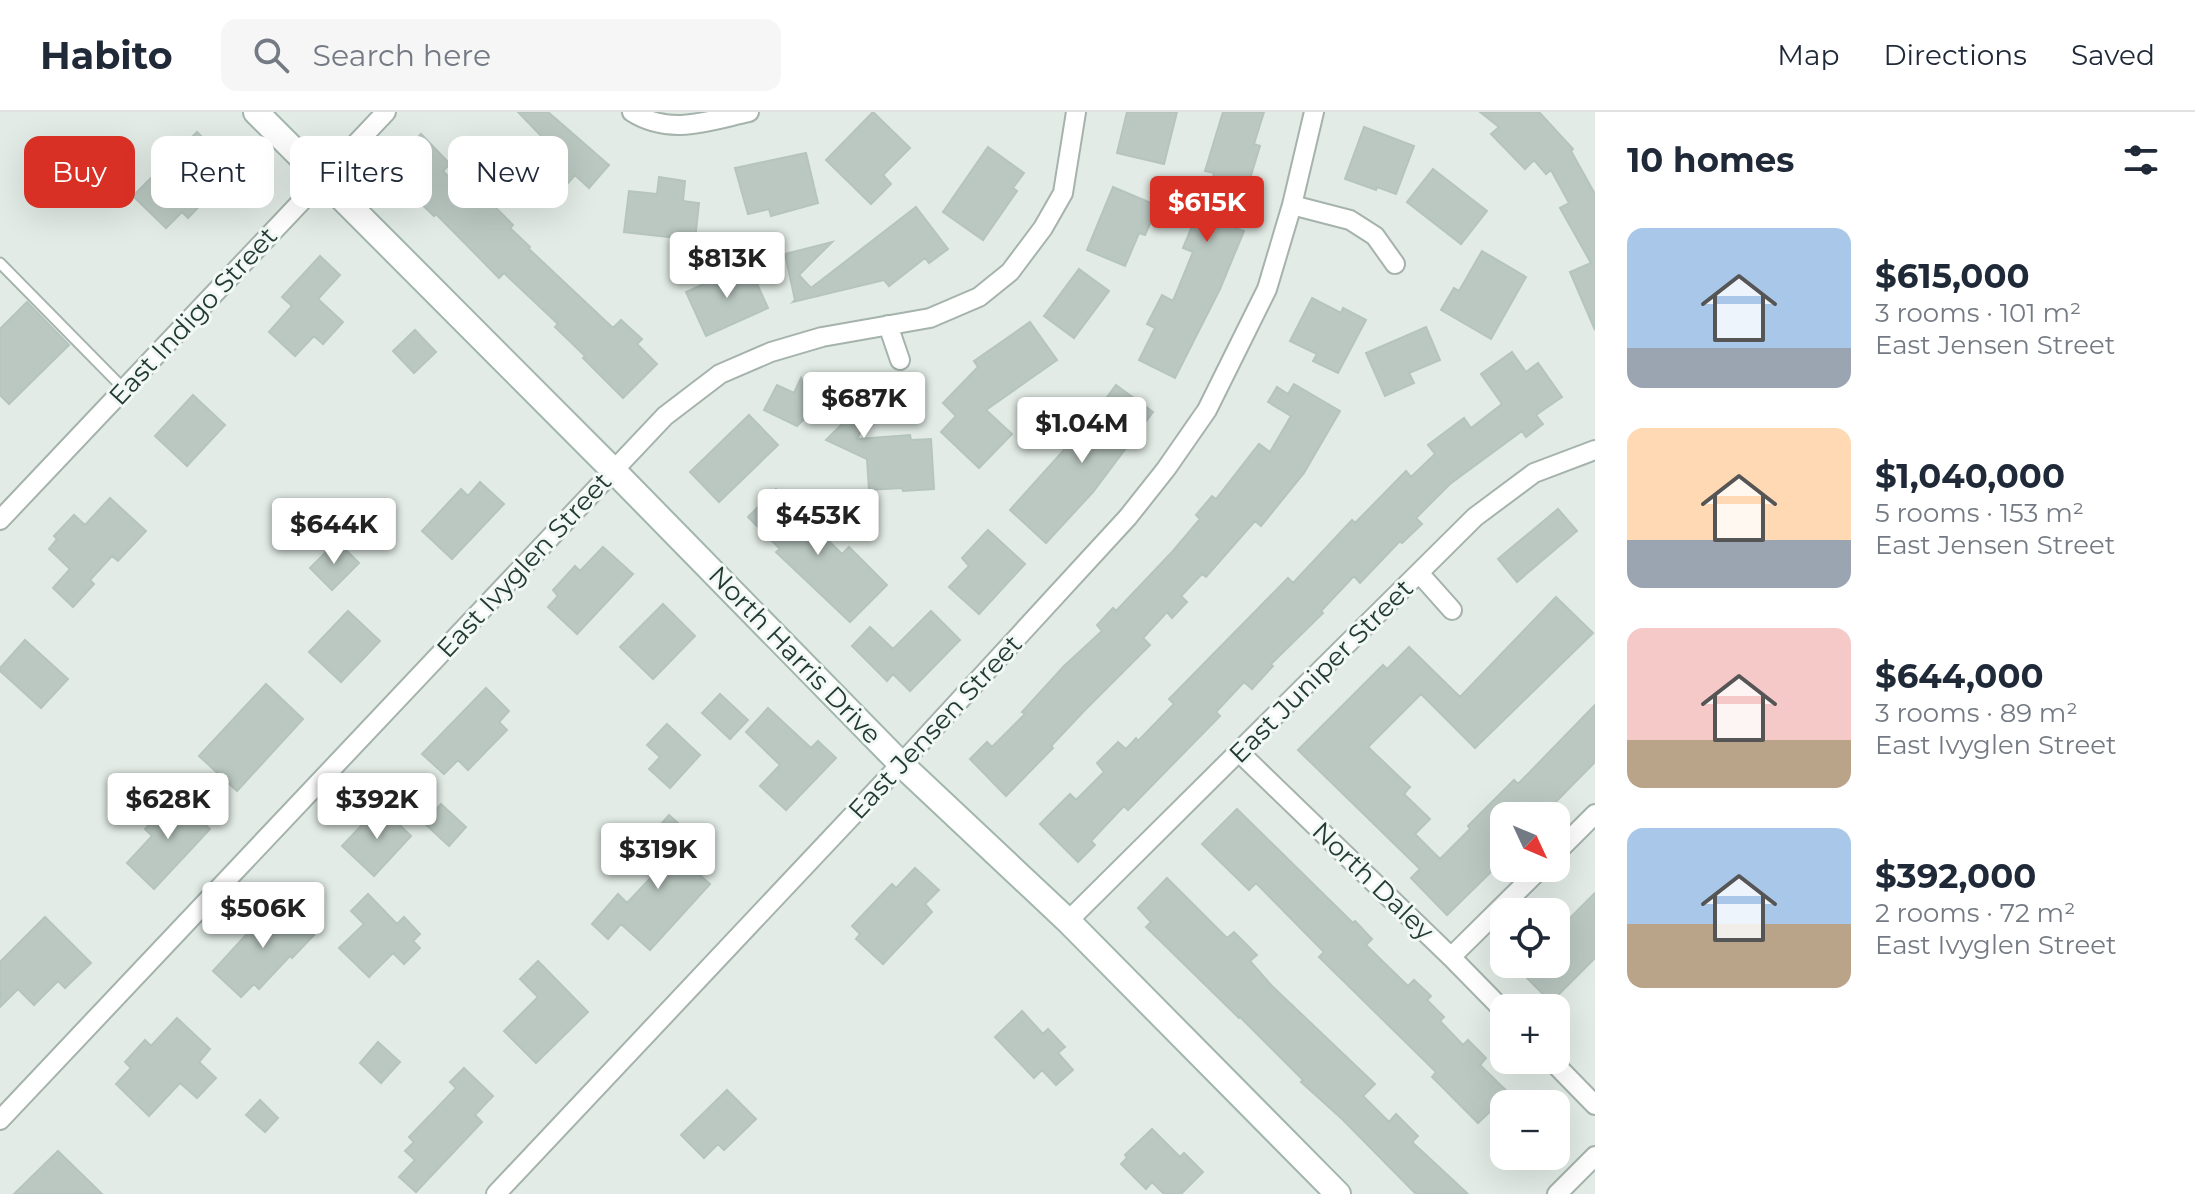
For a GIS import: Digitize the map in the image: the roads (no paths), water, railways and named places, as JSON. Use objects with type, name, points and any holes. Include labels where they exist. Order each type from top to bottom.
[{"type":"street","name":"North Harris Drive","points":[[256,112],[290,147]]},
{"type":"street","name":"East Indigo Street","points":[[363,136],[386,112]]},
{"type":"street","points":[[632,112],[646,121],[686,126],[749,112]]},
{"type":"street","name":"East Ivyglen Street","points":[[0,1120],[665,416],[720,374],[771,352],[822,337],[930,318],[979,297],[1010,272],[1043,228],[1063,193],[1076,112]]},
{"type":"street","name":"East Jensen Street","points":[[496,1194],[901,764],[1128,517],[1166,469],[1207,410],[1267,289],[1292,205],[1314,112]]},
{"type":"street","points":[[1292,205],[1350,220],[1375,236],[1395,264]]},
{"type":"street","name":"East Indigo Street","points":[[0,520],[295,208]]},
{"type":"street","name":"North Harris Drive","points":[[351,208],[901,764],[1068,921],[1338,1194]]},
{"type":"street","points":[[888,325],[900,360]]},
{"type":"street","name":"East Juniper Street","points":[[1068,921],[1475,517],[1534,473],[1595,450]]},
{"type":"street","points":[[1419,573],[1452,610]]},
{"type":"street","name":"North Daley","points":[[1239,752],[1490,997]]},
{"type":"street","points":[[1570,839],[1595,814]]},
{"type":"street","points":[[1451,957],[1527,882]]},
{"type":"street","points":[[1565,1074],[1595,1105]]},
{"type":"street","points":[[1557,1194],[1595,1156]]},
{"type":"lane","points":[[0,263],[124,389]]}]
